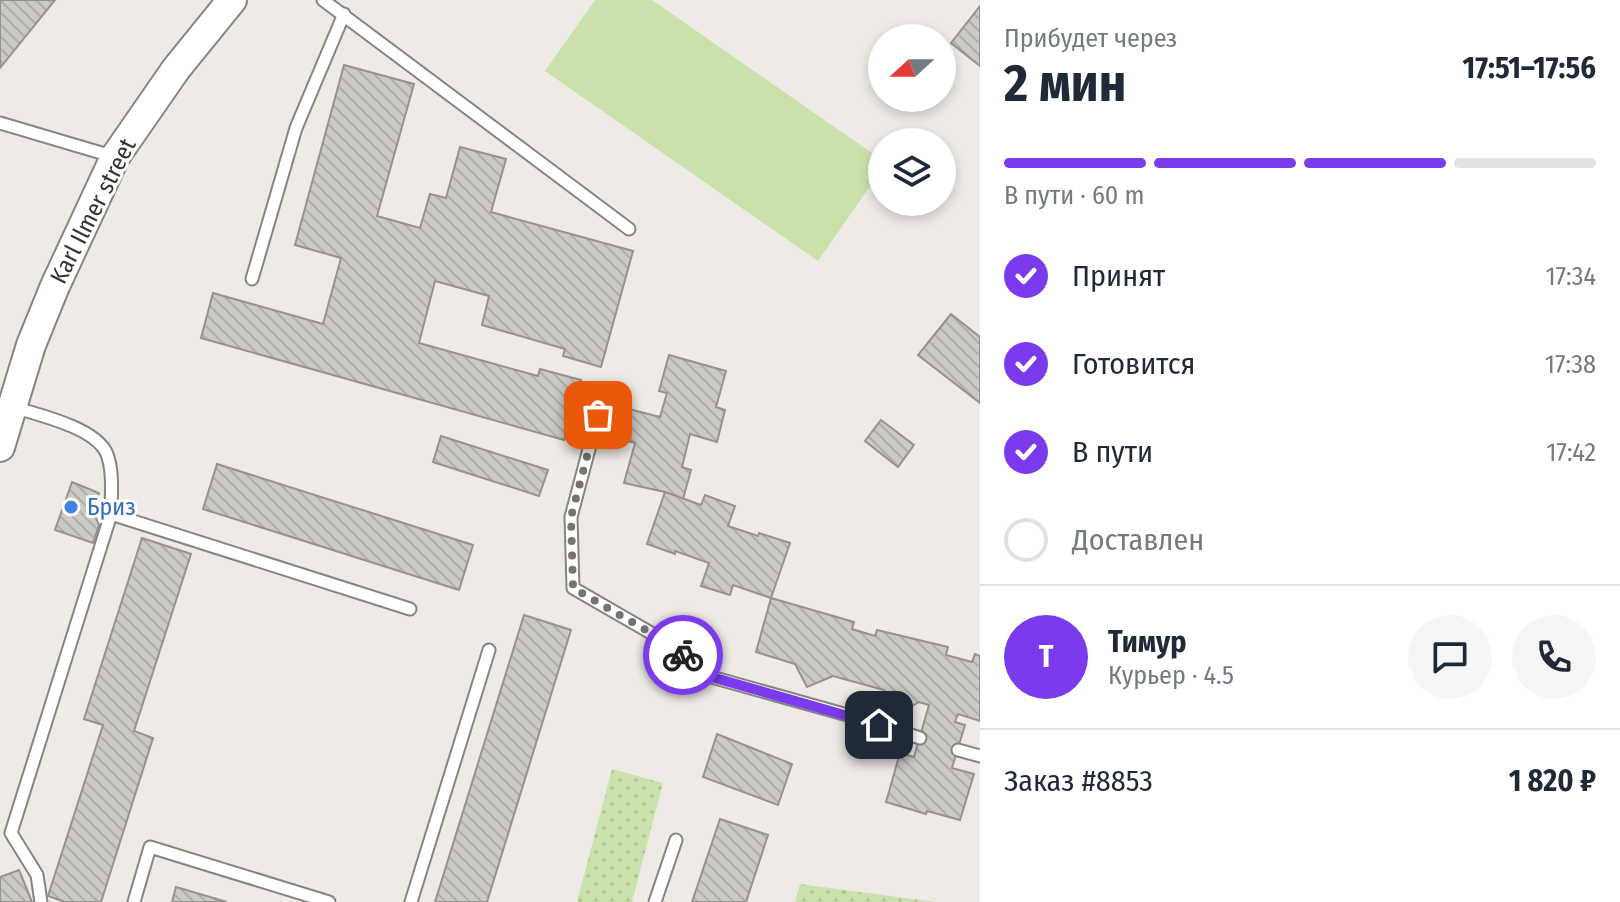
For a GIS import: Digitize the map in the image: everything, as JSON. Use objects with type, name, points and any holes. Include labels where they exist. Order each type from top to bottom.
[{"type":"street","name":"Karl Ilmer street","points":[[0,447],[31,345],[115,157],[176,69],[232,0]]},
{"type":"lane","points":[[323,0],[629,229]]},
{"type":"lane","points":[[252,279],[296,128],[344,14]]},
{"type":"lane","points":[[0,123],[115,157]]},
{"type":"lane","points":[[12,407],[82,429],[105,451],[111,478],[111,514],[11,833],[37,875],[41,902]]},
{"type":"lane","points":[[598,415],[571,517],[573,588],[677,648],[708,676],[920,738]]},
{"type":"lane","points":[[111,514],[410,609]]},
{"type":"lane","points":[[411,902],[489,650]]},
{"type":"lane","points":[[958,750],[980,756]]},
{"type":"lane","points":[[655,902],[676,840]]},
{"type":"lane","points":[[134,902],[150,847],[329,902]]},
{"type":"green space","points":[[595,0],[652,0],[868,150],[868,189],[818,261],[545,71]]},
{"type":"green space","points":[[612,769],[663,783],[632,902],[577,902]]},
{"type":"green space","points":[[800,884],[935,902],[795,902]]},
{"type":"building","points":[[0,0],[55,0],[0,68]]},
{"type":"building","points":[[980,6],[980,66],[956,47],[956,37]]},
{"type":"building","points":[[344,65],[414,84],[377,216],[420,228],[430,194],[446,198],[460,147],[506,159],[491,212],[633,251],[601,367],[563,356],[565,349],[482,325],[489,296],[435,281],[419,343],[538,376],[540,369],[581,380],[564,440],[201,338],[213,293],[323,324],[341,258],[295,245]]},
{"type":"building","points":[[951,314],[980,337],[980,403],[918,355]]},
{"type":"building","points":[[669,355],[726,371],[716,407],[725,410],[717,442],[690,434],[682,467],[691,470],[683,499],[624,483],[635,443],[622,439],[629,409],[660,417],[667,393],[659,391]]},
{"type":"building","points":[[881,420],[914,445],[898,467],[865,441]]},
{"type":"building","points":[[441,436],[548,470],[539,496],[433,462]]},
{"type":"building","points":[[217,464],[473,545],[459,590],[203,509]]},
{"type":"building","points":[[72,482],[99,493],[93,511],[99,525],[93,543],[55,530]]},
{"type":"building","points":[[665,492],[701,505],[705,495],[735,506],[728,526],[790,543],[771,598],[733,585],[730,595],[701,586],[709,563],[647,544]]},
{"type":"building","points":[[142,538],[191,554],[134,731],[153,738],[101,902],[65,902],[48,896],[103,725],[84,719]]},
{"type":"building","points":[[771,598],[854,622],[852,629],[875,636],[877,630],[948,647],[946,655],[972,662],[975,654],[980,656],[980,721],[958,714],[955,722],[965,725],[952,768],[974,774],[960,820],[886,802],[900,753],[914,757],[929,705],[919,702],[899,714],[884,690],[833,676],[807,687],[795,664],[756,652]]},
{"type":"building","points":[[524,615],[571,630],[487,902],[435,902]]},
{"type":"building","points":[[717,734],[792,764],[778,805],[703,777]]},
{"type":"building","points":[[720,819],[768,835],[746,902],[692,902]]},
{"type":"building","points":[[19,870],[32,902],[0,902],[0,877]]},
{"type":"building","points":[[176,887],[227,902],[172,902]]},
{"type":"way so far","points":[[598,415],[571,517],[573,588],[677,648],[683,655]]},
{"type":"place","name":"Бриз","points":[[71,507]]},
{"type":"route","points":[[683,655],[708,676],[879,725]]}]
